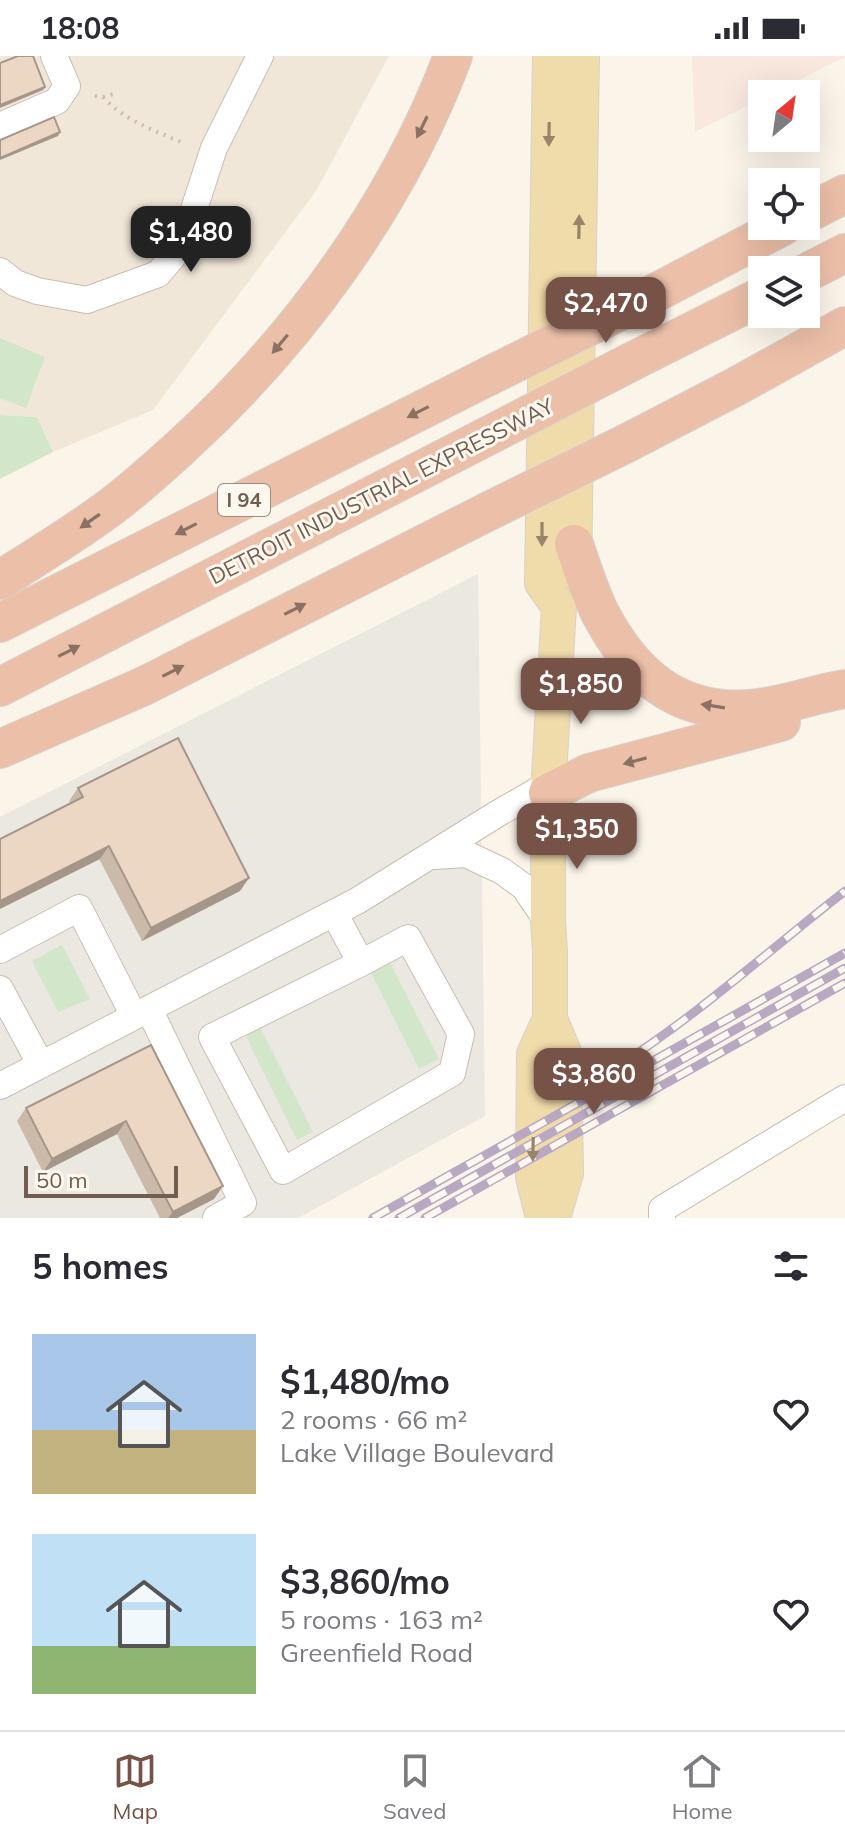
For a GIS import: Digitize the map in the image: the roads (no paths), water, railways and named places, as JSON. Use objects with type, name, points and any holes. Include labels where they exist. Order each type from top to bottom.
[{"type":"highway","points":[[0,580],[114,505],[221,410],[259,369],[304,315],[381,203],[411,150],[453,56]]},
{"type":"highway","points":[[820,207],[845,194]]},
{"type":"highway","name":"I 94","points":[[0,623],[756,240]]},
{"type":"highway","points":[[820,266],[845,253]]},
{"type":"highway","name":"DETROIT INDUSTRIAL EXPRESSWAY","points":[[0,687],[748,303]]},
{"type":"highway","points":[[0,749],[144,686],[627,443],[845,326]]},
{"type":"highway","points":[[735,387],[845,348]]},
{"type":"highway","points":[[574,544],[599,611],[626,656],[664,690],[701,705],[748,709],[845,689]]},
{"type":"highway","points":[[549,789],[589,773],[845,703]]},
{"type":"main road","points":[[550,56],[542,583],[559,607],[549,789],[548,922],[550,1019],[564,1052],[566,1173],[553,1218]]},
{"type":"main road","points":[[559,607],[574,591],[582,56]]},
{"type":"main road","points":[[543,1218],[533,1177],[534,1054],[550,1019]]},
{"type":"street","points":[[0,126],[57,101],[67,86],[54,56]]},
{"type":"street","points":[[0,271],[15,283],[37,291],[87,300],[158,274],[182,246],[214,148],[260,56]]},
{"type":"street","points":[[0,1086],[334,913],[497,814],[549,789]]},
{"type":"street","points":[[430,857],[466,854],[502,871],[524,887],[548,922]]},
{"type":"street","points":[[0,950],[79,908],[142,1013],[243,1203],[216,1218]]},
{"type":"street","points":[[334,913],[361,963]]},
{"type":"street","points":[[408,938],[461,1034],[452,1073],[283,1171],[212,1037],[361,963],[408,938]]},
{"type":"street","points":[[0,989],[41,1065]]},
{"type":"street","points":[[662,1218],[662,1209],[845,1098]]},
{"type":"railway","points":[[613,1069],[703,1006],[845,891]]},
{"type":"railway","points":[[373,1218],[845,953]]},
{"type":"railway","points":[[399,1218],[845,968]]},
{"type":"railway","points":[[425,1218],[845,983]]}]
